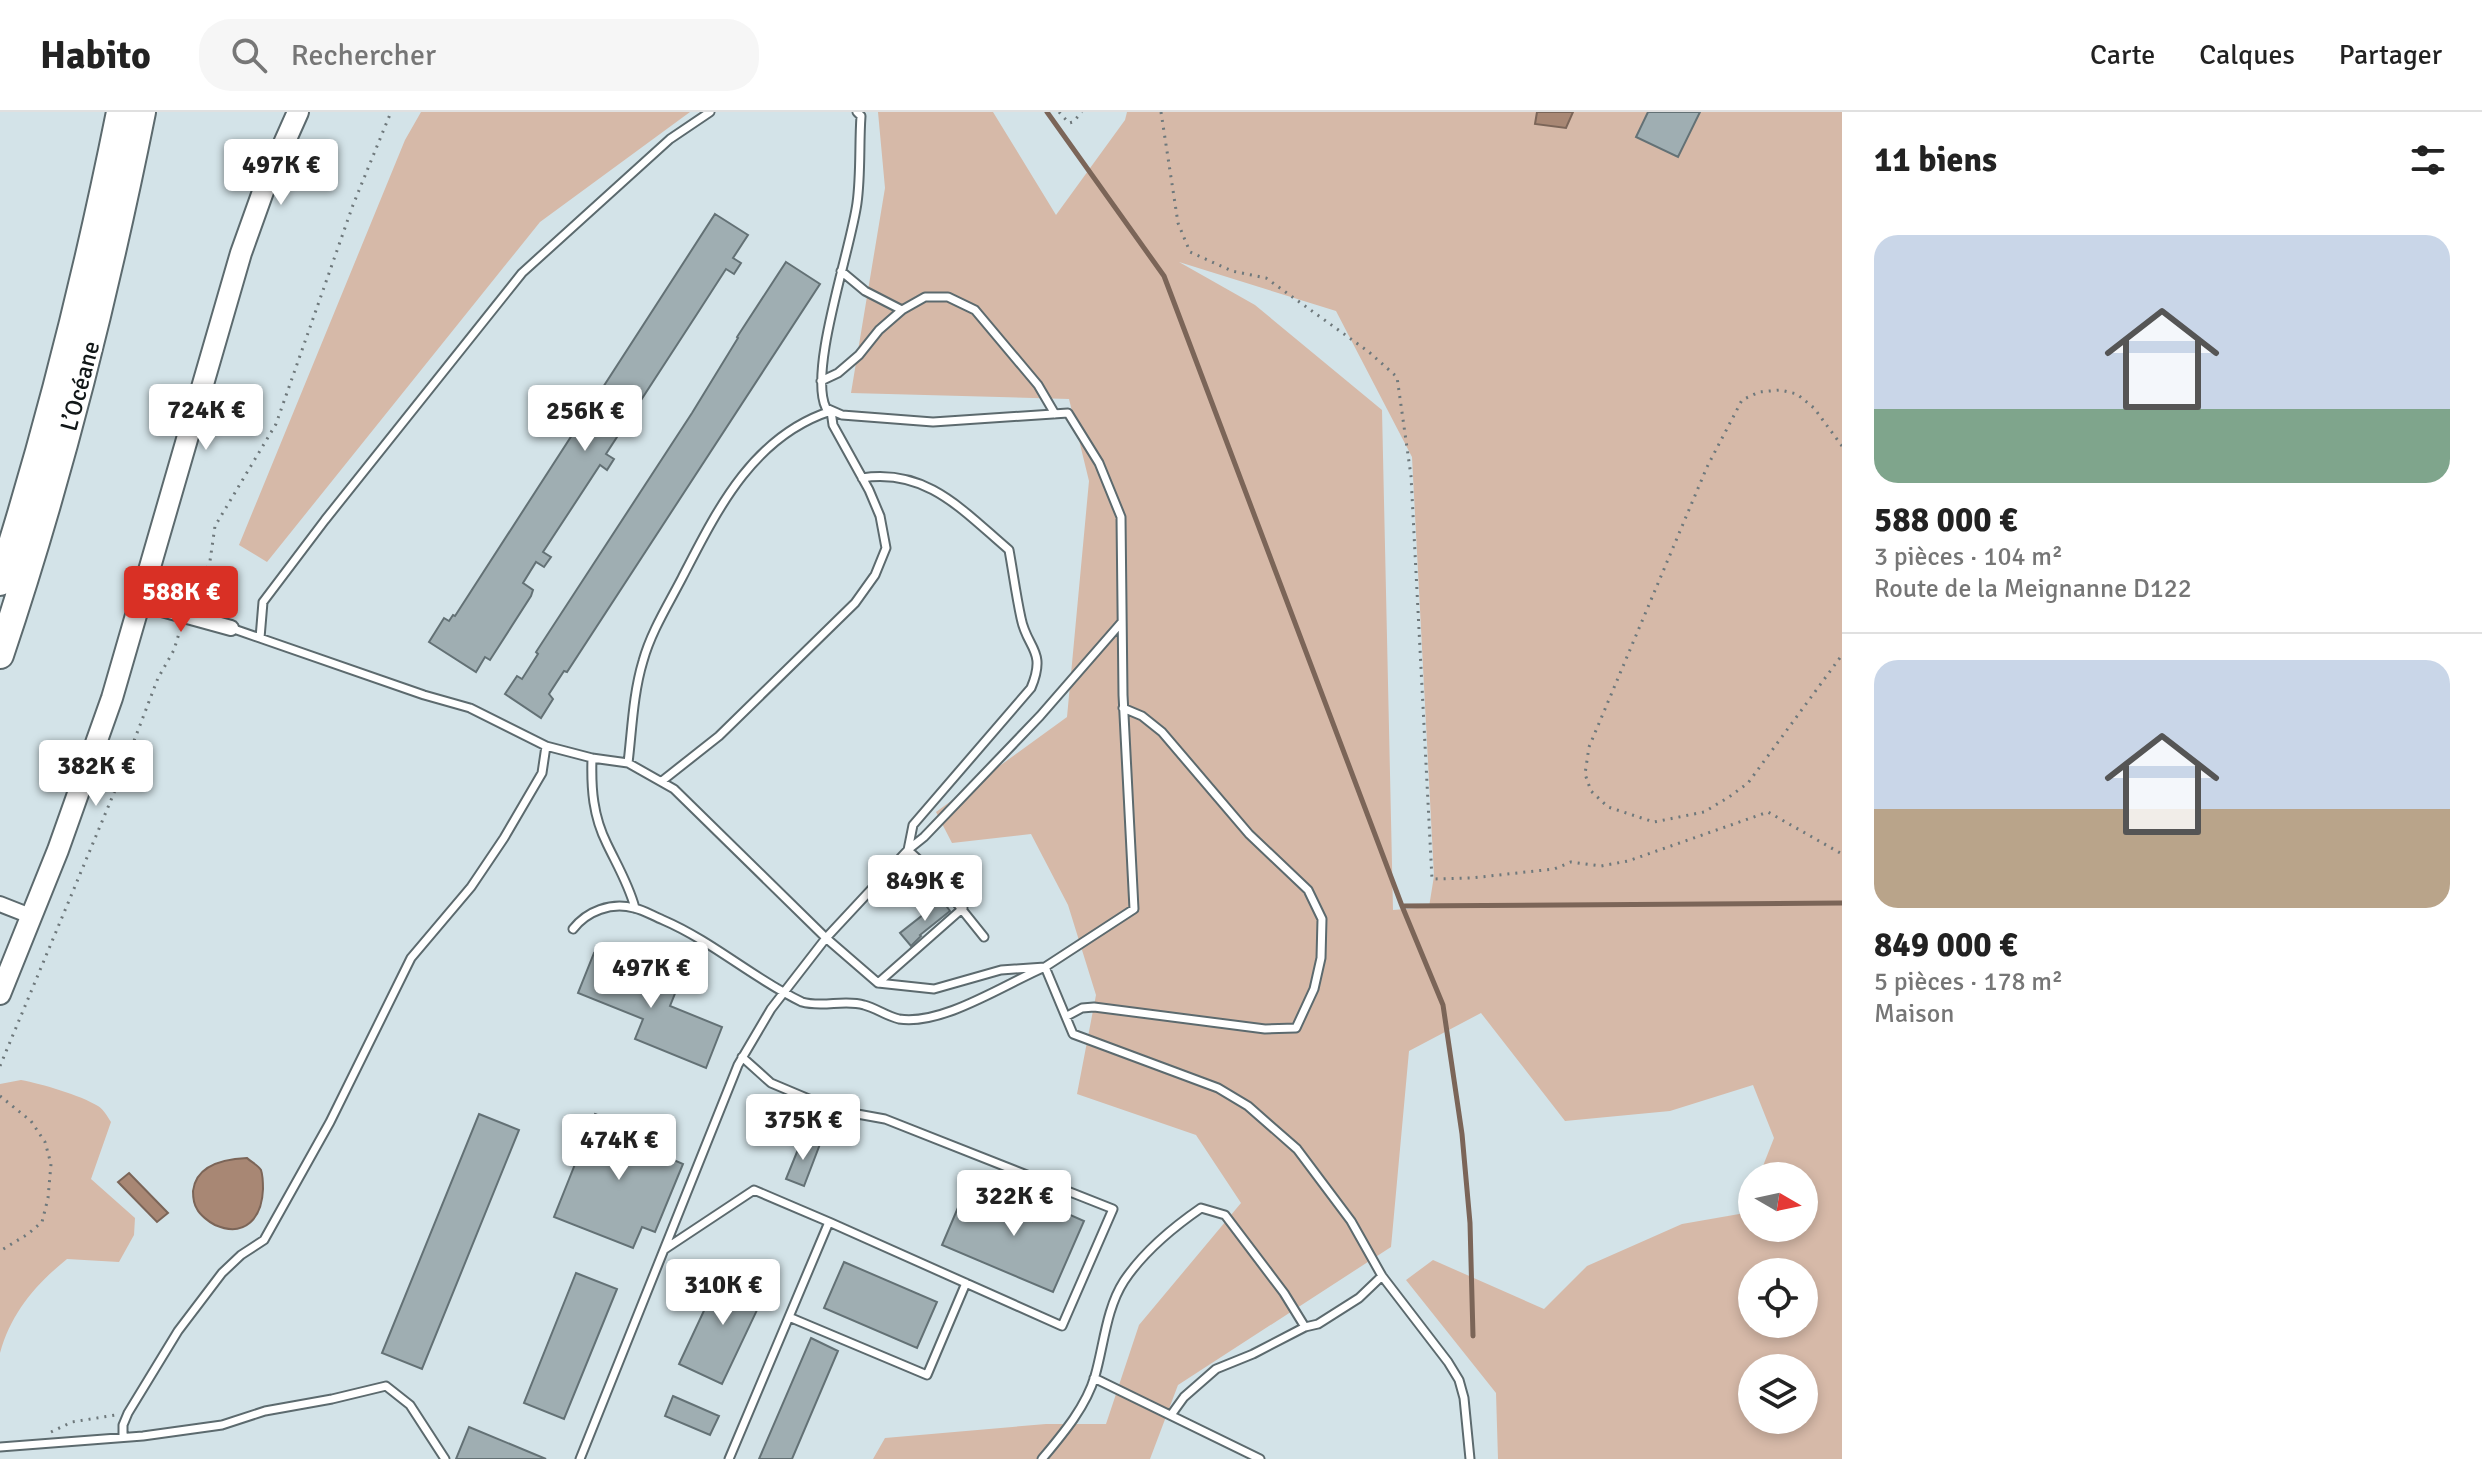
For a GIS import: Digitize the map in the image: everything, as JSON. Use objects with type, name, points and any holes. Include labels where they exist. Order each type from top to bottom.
[{"type":"highway","name":"L’Océane","points":[[0,582],[74,321],[120,112]]},
{"type":"highway","name":"L’Océane","points":[[0,655],[38,536],[84,373],[142,112]]},
{"type":"street","points":[[0,994],[33,917],[112,698],[241,253],[265,186],[298,112]]},
{"type":"street","points":[[140,603],[231,628]]},
{"type":"street","points":[[0,904],[33,917]]},
{"type":"lane","points":[[260,638],[263,602],[522,273],[670,139],[710,112]]},
{"type":"lane","points":[[573,929],[583,917],[596,910],[635,908],[679,926],[790,997],[810,1005],[864,1005],[897,1018],[917,1020],[951,1011],[1045,967],[1134,909],[1123,708],[1121,517],[1099,463],[1068,413],[933,422],[842,415],[826,408],[822,399],[821,381],[857,202],[861,116],[857,112]]},
{"type":"lane","points":[[841,271],[865,291],[902,310]]},
{"type":"lane","points":[[821,381],[838,373],[859,355],[879,330],[902,310],[925,297],[948,297],[975,310],[1038,385],[1055,414]]},
{"type":"lane","points":[[662,781],[719,736],[855,603],[875,575],[886,548],[880,516],[833,425],[831,411]]},
{"type":"lane","points":[[628,763],[643,661],[657,626],[711,522],[744,472],[769,445],[813,416],[831,411]]},
{"type":"lane","points":[[862,478],[888,476],[924,484],[944,496],[1009,550],[1022,622],[1037,652],[1036,673],[1031,688],[913,825],[908,850]]},
{"type":"lane","points":[[580,1459],[742,1057],[784,991],[826,938],[1040,716],[1121,623]]},
{"type":"lane","points":[[231,628],[470,708],[546,746],[592,758],[628,763],[662,781],[674,789],[826,938],[878,983],[934,989],[1001,970],[1045,967]]},
{"type":"lane","points":[[1067,1016],[1082,1008],[1094,1007],[1265,1029],[1296,1028],[1314,989],[1321,958],[1322,919],[1308,890],[1249,834],[1162,732],[1142,716],[1123,708]]},
{"type":"lane","points":[[123,1437],[123,1425],[128,1413],[178,1331],[222,1273],[241,1255],[264,1240],[330,1122],[411,958],[471,887],[504,838],[542,773],[546,746]]},
{"type":"lane","points":[[592,758],[593,807],[605,840],[632,893],[635,908]]},
{"type":"lane","points":[[908,850],[931,871],[984,937]]},
{"type":"lane","points":[[878,983],[963,908]]},
{"type":"lane","points":[[1045,967],[1073,1034],[1218,1088],[1248,1106],[1297,1149],[1351,1221],[1382,1276],[1459,1380],[1464,1398],[1470,1459]]},
{"type":"lane","points":[[665,1249],[754,1190],[1062,1326],[1113,1209],[885,1119],[835,1110],[771,1083],[742,1057]]},
{"type":"lane","points":[[1042,1459],[1075,1417],[1094,1378],[1106,1326],[1123,1282],[1152,1248],[1201,1208],[1225,1215],[1284,1293],[1305,1327]]},
{"type":"lane","points":[[729,1459],[829,1222]]},
{"type":"lane","points":[[1171,1415],[1184,1397],[1216,1369],[1343,1310],[1382,1276]]},
{"type":"lane","points":[[789,1317],[927,1375],[966,1283]]},
{"type":"lane","points":[[1094,1378],[1260,1459]]},
{"type":"lane","points":[[0,1447],[222,1425],[265,1411],[386,1386],[410,1405],[445,1459]]},
{"type":"path","points":[[187,607],[210,561],[215,526],[276,424],[353,205],[391,112]]},
{"type":"path","points":[[1059,112],[1069,123],[1082,112]]},
{"type":"path","points":[[1161,112],[1178,223],[1190,252],[1232,271],[1266,278],[1369,352],[1397,377],[1411,476],[1432,879],[1554,869],[1571,862],[1601,866],[1628,861],[1768,812],[1842,854]]},
{"type":"path","points":[[1842,446],[1814,408],[1797,394],[1780,390],[1759,392],[1742,400],[1707,467],[1589,747],[1585,774],[1591,791],[1608,807],[1654,822],[1704,812],[1748,783],[1842,655]]},
{"type":"path","points":[[0,1066],[158,678],[174,650],[180,627]]},
{"type":"path","points":[[0,1096],[31,1121],[45,1142],[51,1164],[42,1222],[0,1251]]},
{"type":"path","points":[[44,1443],[59,1426],[128,1413]]},
{"type":"shaded area","points":[[421,112],[690,112],[540,222],[267,562],[239,545],[405,140]]},
{"type":"shaded area","points":[[878,112],[993,112],[1056,215],[1125,120],[1127,112],[1842,112],[1842,1459],[1498,1459],[1496,1393],[1406,1280],[1433,1260],[1544,1309],[1587,1266],[1682,1224],[1738,1214],[1738,1242],[1818,1242],[1818,1162],[1765,1162],[1774,1138],[1753,1085],[1670,1111],[1565,1121],[1481,1013],[1409,1051],[1391,1247],[1178,1385],[1150,1459],[873,1459],[885,1438],[1046,1424],[1106,1424],[1139,1325],[1241,1203],[1196,1135],[1077,1094],[1096,995],[1068,905],[1031,834],[952,843],[936,812],[1067,717],[1089,481],[1069,399],[851,393],[885,188]],"holes":[[[1179,262],[1336,311],[1412,457],[1434,876],[1429,907],[1393,910],[1382,410],[1255,305]]]},
{"type":"shaded area","points":[[1537,112],[1573,112],[1566,128],[1535,124]]},
{"type":"shaded area","points":[[21,1080],[81,1098],[105,1113],[111,1122],[91,1179],[135,1218],[134,1235],[119,1262],[67,1259],[55,1269],[18,1313],[0,1353],[0,1084]]},
{"type":"shaded area","points":[[247,1158],[262,1172],[259,1209],[250,1223],[243,1227],[235,1229],[215,1225],[202,1216],[196,1207],[193,1193],[195,1182],[213,1165]]},
{"type":"shaded area","points":[[129,1173],[168,1213],[157,1222],[118,1182]]},
{"type":"building","points":[[1648,112],[1700,112],[1678,157],[1636,137]]},
{"type":"building","points":[[715,214],[748,235],[733,258],[741,263],[734,274],[726,269],[606,454],[614,459],[607,470],[600,465],[543,552],[551,557],[544,567],[536,562],[523,583],[533,590],[531,596],[490,660],[485,657],[476,672],[429,642],[444,618],[449,621],[455,616]]},
{"type":"building","points":[[786,262],[820,284],[567,672],[564,671],[549,694],[553,699],[541,718],[505,694],[517,676],[522,679],[538,654],[536,652]]},
{"type":"building","points":[[942,900],[950,911],[911,946],[900,933]]},
{"type":"building","points":[[594,953],[678,986],[670,1006],[722,1027],[706,1068],[635,1039],[643,1019],[578,993]]},
{"type":"building","points":[[479,1114],[519,1130],[422,1369],[382,1353]]},
{"type":"building","points":[[595,1114],[674,1145],[669,1158],[683,1164],[655,1232],[642,1227],[633,1248],[554,1217]]},
{"type":"building","points":[[803,1137],[820,1144],[804,1186],[786,1179]]},
{"type":"building","points":[[968,1184],[1003,1199],[999,1207],[1032,1221],[1041,1202],[1084,1221],[1053,1292],[942,1245]]},
{"type":"building","points":[[844,1262],[937,1302],[917,1348],[824,1308]]},
{"type":"building","points":[[723,1270],[766,1291],[722,1384],[679,1364]]},
{"type":"building","points":[[576,1273],[617,1289],[564,1419],[524,1403]]},
{"type":"building","points":[[811,1338],[838,1351],[792,1459],[759,1459]]},
{"type":"building","points":[[673,1396],[719,1416],[710,1435],[665,1416]]},
{"type":"building","points":[[469,1427],[546,1459],[456,1459]]},
{"type":"waterway","points":[[1047,112],[1164,276],[1402,906],[1842,903]]},
{"type":"waterway","points":[[1402,906],[1443,1005],[1462,1134],[1470,1223],[1473,1336]]}]
